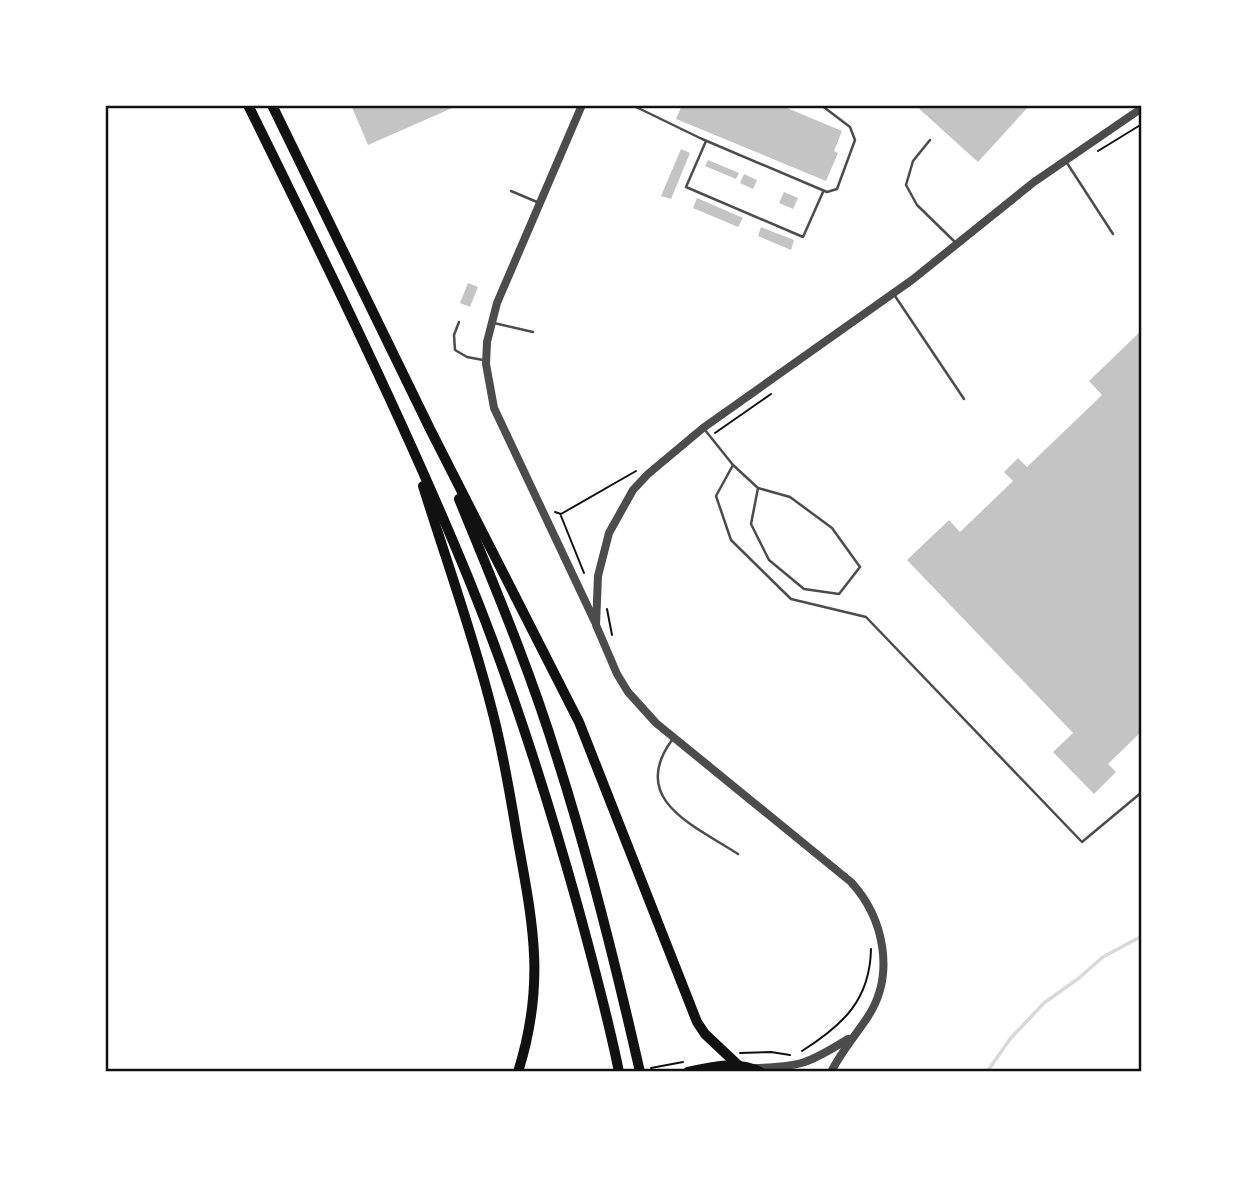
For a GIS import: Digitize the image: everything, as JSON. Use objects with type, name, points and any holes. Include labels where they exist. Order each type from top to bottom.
[{"type":"highway","points":[[248,105],[406,435],[456,548],[502,665],[537,766],[589,948],[618,1072]]},
{"type":"highway","points":[[272,105],[430,429],[579,722],[697,1022],[705,1034],[739,1066]]},
{"type":"highway","points":[[430,429],[498,594],[557,756],[645,1070]]},
{"type":"highway","points":[[406,435],[492,709],[527,890],[536,976],[533,1011],[517,1072]]},
{"type":"main road","points":[[688,1072],[739,1066],[757,1070]]},
{"type":"street","points":[[582,105],[491,323],[486,360],[494,408],[617,674],[628,692],[644,711],[674,738],[842,875],[864,897],[879,926],[884,959],[883,974],[872,1010],[831,1072]]},
{"type":"street","points":[[596,625],[597,585],[609,533],[621,508],[648,474],[703,428],[958,244],[1034,182],[1142,107]]},
{"type":"street","points":[[757,1070],[799,1066],[818,1058],[853,1036]]},
{"type":"lane","points":[[632,105],[706,141],[824,191],[833,192],[855,140],[850,127],[821,105]]},
{"type":"lane","points":[[930,140],[913,161],[906,185],[917,205],[958,244]]},
{"type":"lane","points":[[706,141],[686,187],[803,237],[824,191]]},
{"type":"lane","points":[[1065,161],[1113,234]]},
{"type":"lane","points":[[510,191],[540,203]]},
{"type":"lane","points":[[893,293],[964,399]]},
{"type":"lane","points":[[459,322],[454,335],[455,350],[467,357],[486,360]]},
{"type":"lane","points":[[491,323],[533,332]]},
{"type":"lane","points":[[703,428],[733,465],[758,488],[790,497],[832,528],[860,567],[839,594],[804,589],[769,560],[751,524],[758,488]]},
{"type":"lane","points":[[733,465],[716,496],[731,540],[791,599],[866,617],[1082,842],[1142,792]]},
{"type":"lane","points":[[674,738],[660,757],[657,767],[659,789],[673,810],[683,819],[738,854]]},
{"type":"path","points":[[1098,151],[1142,124]]},
{"type":"path","points":[[710,437],[777,389]]},
{"type":"path","points":[[585,577],[561,514],[640,468]]},
{"type":"path","points":[[607,606],[613,639]]},
{"type":"path","points":[[727,1055],[771,1052],[795,1055],[826,1036],[862,993],[871,971],[872,942]]},
{"type":"path","points":[[645,1070],[689,1061]]},
{"type":"building","points":[[351,105],[459,105],[368,145]]},
{"type":"building","points":[[682,105],[780,105],[842,131],[834,151],[838,153],[826,181],[676,119]]},
{"type":"building","points":[[915,105],[1030,105],[978,162]]},
{"type":"building","points":[[681,149],[690,153],[671,199],[661,196]]},
{"type":"building","points":[[708,160],[739,173],[736,179],[705,166]]},
{"type":"building","points":[[744,174],[757,180],[753,189],[740,183]]},
{"type":"building","points":[[784,192],[798,198],[793,209],[779,203]]},
{"type":"building","points":[[697,198],[743,218],[738,227],[693,208]]},
{"type":"building","points":[[761,227],[794,240],[791,250],[758,236]]},
{"type":"building","points":[[468,283],[478,287],[470,307],[460,303]]},
{"type":"building","points":[[1142,330],[1142,731],[1108,764],[1116,772],[1094,794],[1053,752],[1073,733],[907,560],[949,520],[960,532],[1013,481],[1004,472],[1018,458],[1027,467],[1102,395],[1089,381]]},
{"type":"waterway","points":[[987,1072],[1010,1039],[1044,1003],[1103,957],[1142,936]]}]
